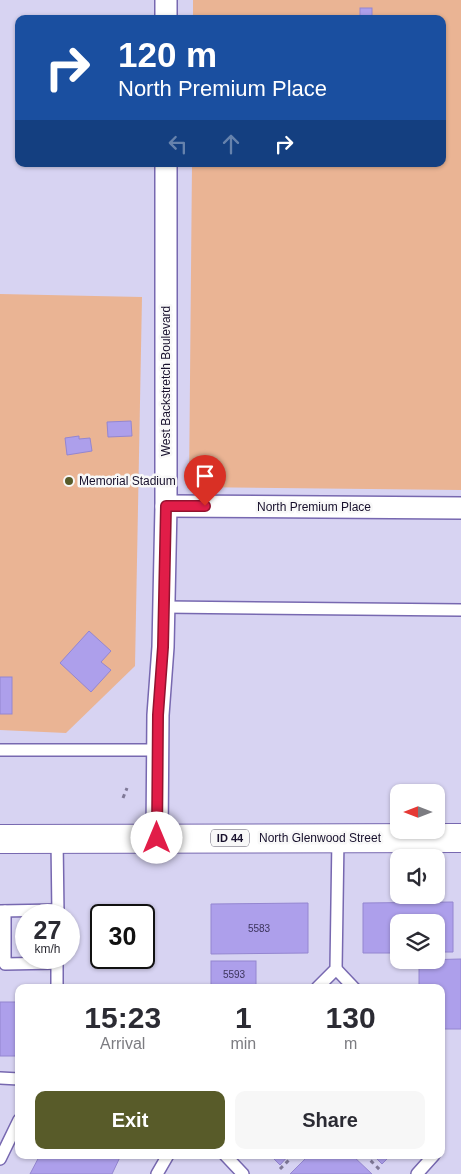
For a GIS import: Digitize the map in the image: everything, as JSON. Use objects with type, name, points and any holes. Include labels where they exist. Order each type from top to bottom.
[{"type":"main road","name":"North Glenwood Street","points":[[0,839],[461,838]]},
{"type":"street","points":[[166,0],[166,15]]},
{"type":"street","name":"West Backstretch Boulevard","points":[[157,838],[157,750],[164,607],[166,506],[166,167]]},
{"type":"street","name":"North Premium Place","points":[[166,506],[461,508]]},
{"type":"lane","points":[[164,607],[461,610]]},
{"type":"lane","points":[[0,750],[157,750]]},
{"type":"lane","points":[[321,984],[336,969],[338,838]]},
{"type":"lane","points":[[57,839],[58,904]]},
{"type":"lane","points":[[15,911],[2,911],[5,964],[15,963]]},
{"type":"lane","points":[[57,969],[57,984]]},
{"type":"lane","points":[[336,969],[350,984]]},
{"type":"lane","points":[[0,1078],[15,1078]]},
{"type":"lane","points":[[0,1159],[15,1128]]},
{"type":"lane","points":[[157,1174],[166,1159]]},
{"type":"lane","points":[[229,1159],[244,1174]]},
{"type":"lane","points":[[417,1174],[430,1159]]},
{"type":"path","points":[[123,798],[127,788]]},
{"type":"path","points":[[280,1169],[290,1159]]},
{"type":"path","points":[[369,1159],[380,1170]]},
{"type":"shaded area","points":[[193,0],[461,0],[461,490],[189,487],[192,167],[446,167],[446,15],[193,15]]},
{"type":"shaded area","name":"Memorial Stadium","points":[[0,294],[142,297],[135,666],[66,733],[0,730]]},
{"type":"building","points":[[360,8],[372,8],[372,15],[360,15]]},
{"type":"building","points":[[131,421],[132,436],[108,437],[107,422]]},
{"type":"building","points":[[79,436],[79,439],[90,438],[92,451],[67,455],[65,438]]},
{"type":"building","points":[[89,631],[111,651],[101,662],[111,670],[91,692],[60,663]]},
{"type":"building","points":[[0,677],[12,677],[12,714],[0,714]]},
{"type":"building","points":[[445,902],[453,902],[453,952],[445,952],[445,914],[390,914],[390,953],[363,953],[363,903],[445,904]]},
{"type":"building","points":[[308,903],[308,953],[211,954],[211,904]]},
{"type":"building","points":[[445,959],[461,959],[461,1029],[445,1029],[445,984],[419,984],[419,969],[445,969]]},
{"type":"building","points":[[211,961],[256,961],[256,984],[211,984]]},
{"type":"building","points":[[0,1002],[15,1002],[15,1056],[0,1056]]},
{"type":"building","points":[[38,1159],[119,1159],[112,1174],[30,1174]]},
{"type":"building","points":[[274,1159],[285,1159],[280,1165]]},
{"type":"building","points":[[305,1159],[356,1159],[372,1174],[290,1174]]},
{"type":"building","points":[[377,1159],[387,1159],[382,1164]]},
{"type":"place","name":"Memorial Stadium","points":[[69,481]]},
{"type":"route","points":[[157,838],[158,715],[163,647],[166,506],[205,506]]}]
